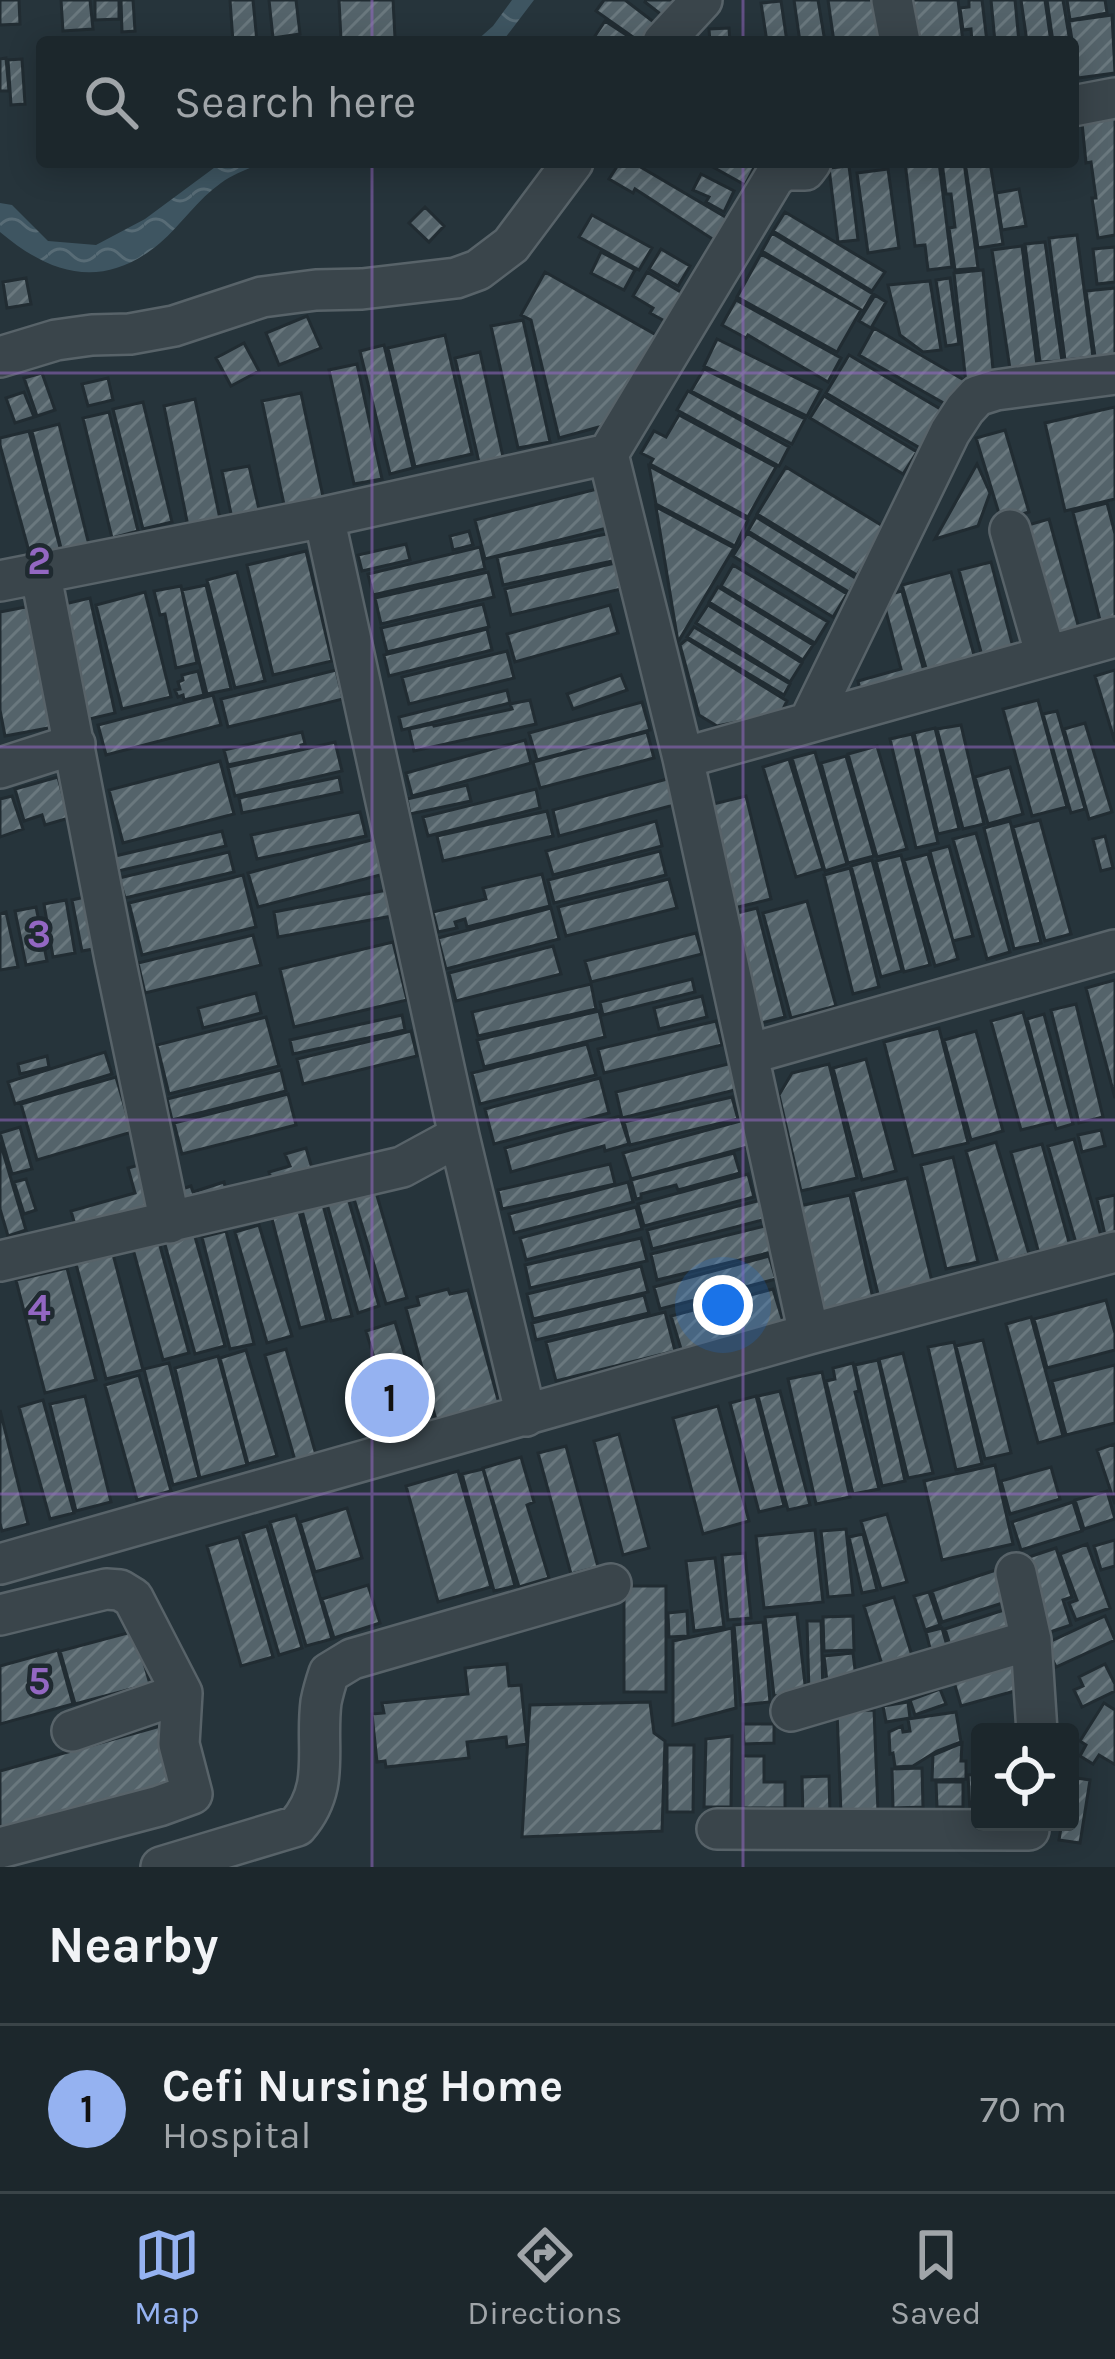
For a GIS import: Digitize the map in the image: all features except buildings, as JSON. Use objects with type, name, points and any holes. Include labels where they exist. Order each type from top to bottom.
[{"type":"street","points":[[669,36],[702,0]]},
{"type":"street","points":[[892,0],[899,36]]},
{"type":"street","points":[[1079,105],[1115,98]]},
{"type":"street","points":[[0,357],[56,340],[152,332],[262,297],[457,278],[478,270],[512,245],[569,168]]},
{"type":"street","points":[[806,168],[784,170],[775,178],[608,454],[683,758],[809,1334]]},
{"type":"street","points":[[809,722],[965,409],[977,396],[996,390],[1115,374]]},
{"type":"street","points":[[0,581],[608,454]]},
{"type":"street","points":[[324,517],[459,1136],[526,1416]]},
{"type":"street","points":[[1010,530],[1046,656]]},
{"type":"street","points":[[40,571],[170,1223]]},
{"type":"street","points":[[683,758],[1115,637]]},
{"type":"street","points":[[0,767],[75,744]]},
{"type":"street","points":[[749,1054],[1115,950]]},
{"type":"street","points":[[0,1261],[402,1167],[459,1136]]},
{"type":"street","points":[[0,1564],[1115,1252]]},
{"type":"street","points":[[1016,1573],[1031,1640],[1036,1723]]},
{"type":"street","points":[[160,1867],[297,1826],[319,1788],[321,1700],[329,1673],[352,1659],[610,1584]]},
{"type":"street","points":[[0,1615],[106,1589],[133,1598],[182,1693],[178,1744],[192,1795],[18,1852]]},
{"type":"street","points":[[791,1711],[1031,1640]]},
{"type":"street","points":[[72,1731],[182,1693]]},
{"type":"street","points":[[718,1829],[1027,1840]]},
{"type":"water","points":[[512,0],[534,0],[507,36],[482,36]]},
{"type":"water","points":[[214,168],[250,168],[221,183],[139,258],[98,272],[59,267],[20,247],[0,232],[0,203],[12,205],[48,241],[96,245],[145,219]]},
{"type":"place","name":"Cefi Nursing Home","points":[[390,1398]]}]
